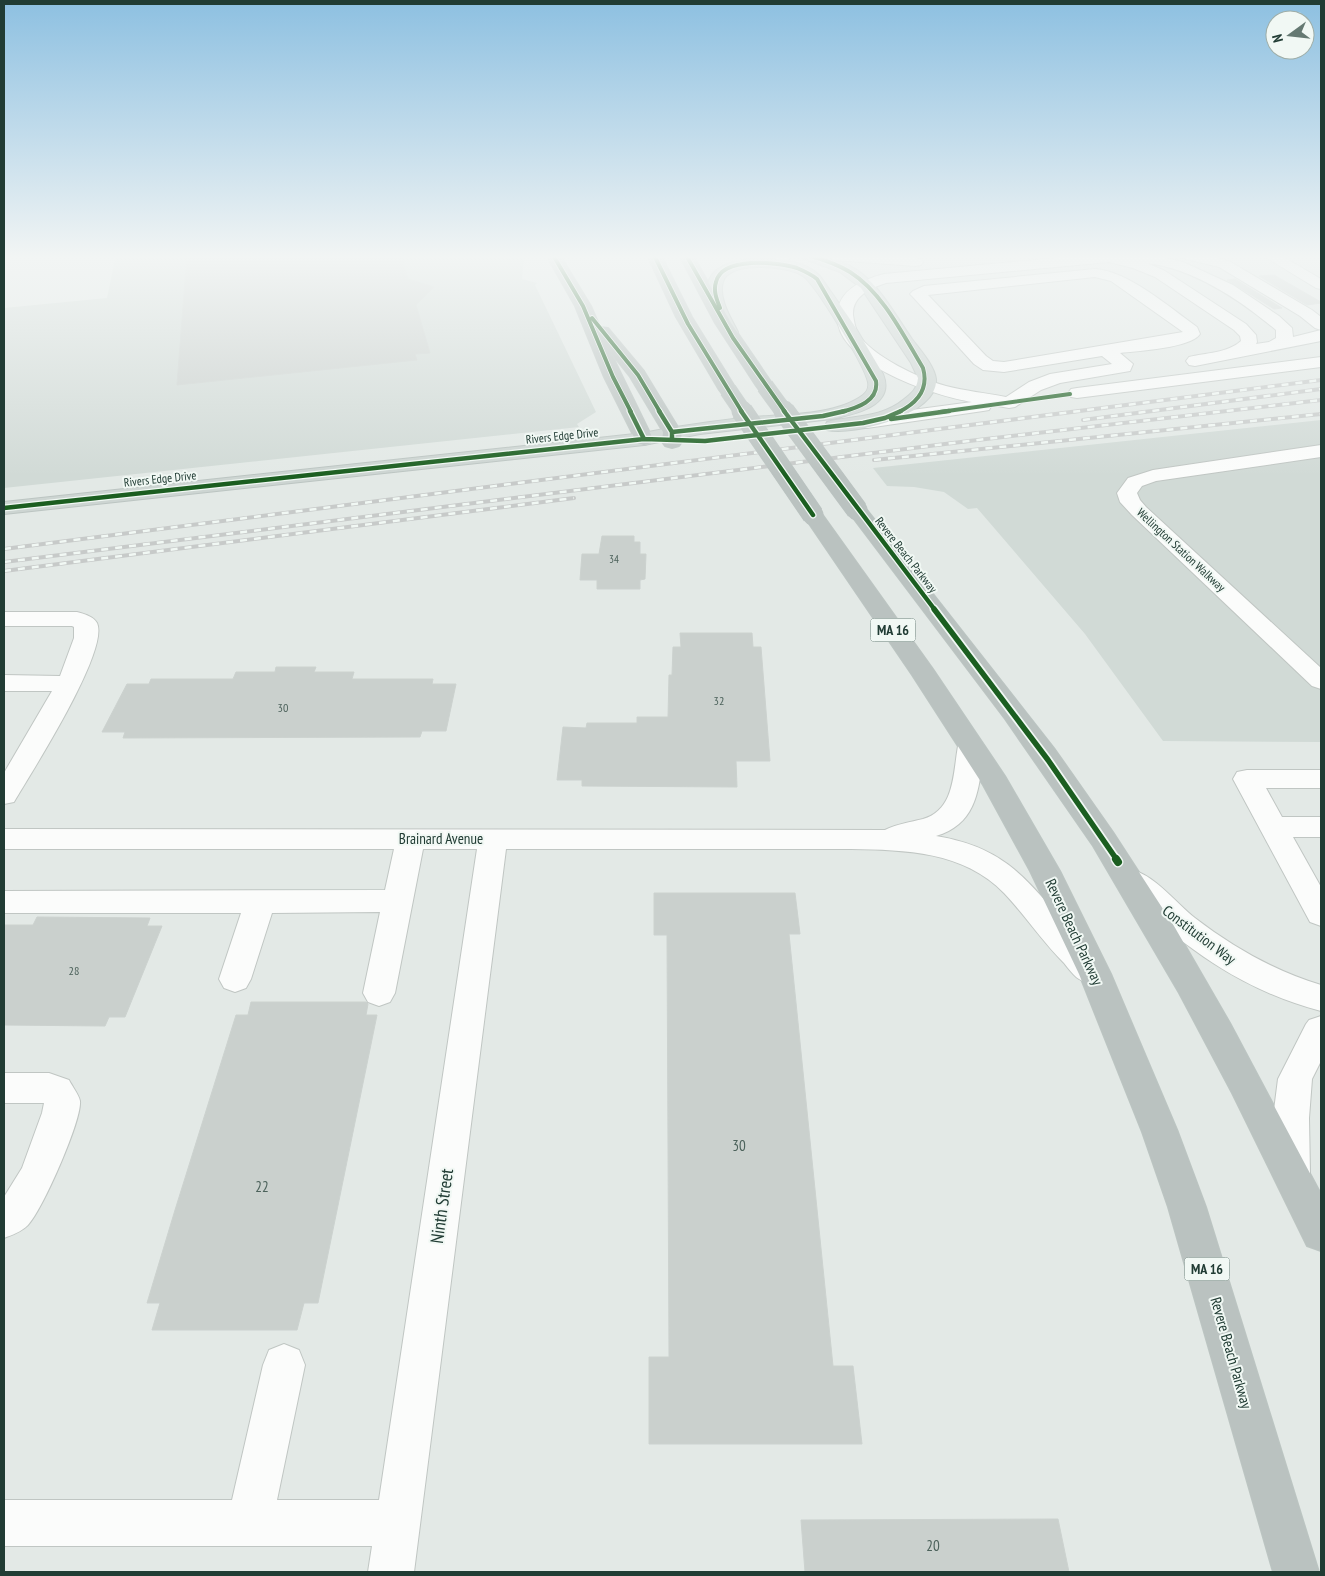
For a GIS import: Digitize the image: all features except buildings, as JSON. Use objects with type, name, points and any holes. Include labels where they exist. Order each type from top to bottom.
[{"type":"highway","points":[[592,329],[612,378],[644,438]]},
{"type":"highway","points":[[601,329],[638,375],[672,437]]},
{"type":"highway","name":"Revere Beach Parkway","points":[[690,329],[728,390],[971,746],[1032,847],[1070,922],[1095,974],[1160,1132],[1187,1207],[1296,1572]]},
{"type":"highway","name":"Revere Beach Parkway","points":[[727,329],[765,386],[857,510],[1030,735],[1118,862],[1182,968],[1292,1174],[1321,1233]]},
{"type":"main road","name":"Rivers Edge Drive","points":[[728,329],[732,338]]},
{"type":"main road","name":"Rivers Edge Drive","points":[[672,437],[824,414],[861,405],[873,396],[877,384],[874,374],[846,329]]},
{"type":"main road","points":[[897,329],[923,368],[927,378],[926,386]]},
{"type":"main road","name":"Rivers Edge Drive","points":[[4,508],[644,438],[672,437],[712,440],[867,422],[900,412],[914,402],[926,386]]},
{"type":"street","points":[[848,329],[850,335],[869,352],[896,371],[926,386],[947,392],[1009,403],[1033,391],[1061,383],[1272,347],[1311,339],[1321,335]]},
{"type":"street","points":[[950,329],[980,360],[989,366],[1009,367],[1185,338],[1191,336],[1192,332],[1187,329]]},
{"type":"street","points":[[1221,356],[1238,351],[1248,342],[1246,333],[1241,329]]},
{"type":"street","points":[[1272,347],[1286,338],[1284,329]]},
{"type":"street","points":[[1009,403],[1035,386],[1049,381],[1124,367],[1124,364],[1105,351]]},
{"type":"street","points":[[867,422],[1321,362]]},
{"type":"street","name":"Wellington Station Walkway","points":[[1321,451],[1153,476],[1135,482],[1130,486],[1127,493],[1129,499],[1139,511],[1321,682]]},
{"type":"street","points":[[4,795],[68,684],[76,668],[87,636],[86,624],[71,618],[7,623]]},
{"type":"street","points":[[4,683],[68,684]]},
{"type":"street","points":[[929,837],[941,823],[953,815],[963,797],[971,746]]},
{"type":"street","points":[[1321,778],[1248,779],[1321,914]]},
{"type":"street","points":[[1273,827],[1321,827]]},
{"type":"street","name":"Brainard Avenue","points":[[4,839],[877,839],[929,837],[977,858],[1000,872],[1095,974]]},
{"type":"street","points":[[379,993],[411,839]]},
{"type":"street","name":"Ninth Street","points":[[391,1572],[493,839]]},
{"type":"street","name":"Constitution Way","points":[[1118,862],[1177,921],[1226,958],[1294,992],[1321,998]]},
{"type":"street","points":[[235,979],[260,901]]},
{"type":"street","points":[[4,902],[398,901]]},
{"type":"street","points":[[1292,1174],[1291,1118],[1295,1079],[1321,1030]]},
{"type":"street","points":[[4,1088],[49,1088],[57,1091],[62,1101],[60,1113],[30,1190],[20,1207],[4,1220]]},
{"type":"street","points":[[250,1523],[284,1365]]},
{"type":"street","points":[[4,1524],[398,1522]]},
{"type":"shaded area","points":[[4,329],[556,329],[596,412],[577,424],[579,427],[4,488]]},
{"type":"shaded area","points":[[1321,420],[1321,742],[1163,741],[1085,634],[977,508],[968,509],[944,492],[914,487],[887,486],[873,468]]},
{"type":"railway","points":[[4,549],[1321,380]]},
{"type":"railway","points":[[1083,420],[1321,389]]},
{"type":"railway","points":[[4,562],[969,441],[1321,400]]},
{"type":"railway","points":[[874,460],[1321,414]]},
{"type":"railway","points":[[4,571],[574,498]]},
{"type":"cycle path","points":[[593,329],[613,377],[644,439]]},
{"type":"cycle path","points":[[601,329],[638,375],[672,432],[672,440]]},
{"type":"cycle path","points":[[691,329],[748,421],[813,515]]},
{"type":"cycle path","points":[[727,329],[825,467],[1048,760],[1118,862]]},
{"type":"cycle path","points":[[672,432],[771,420],[823,416],[850,410],[861,405],[871,399],[877,390],[877,384],[874,374],[847,329]]},
{"type":"cycle path","points":[[4,508],[644,439],[685,442],[705,441],[874,421],[895,414],[915,402],[925,384],[923,368],[899,329]]},
{"type":"cycle path","points":[[891,419],[1070,394]]}]
